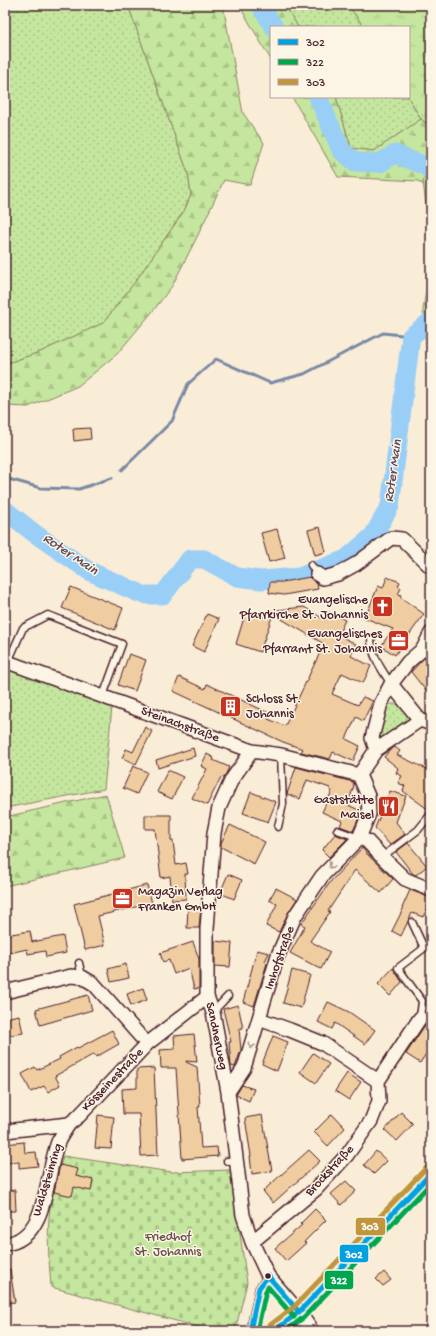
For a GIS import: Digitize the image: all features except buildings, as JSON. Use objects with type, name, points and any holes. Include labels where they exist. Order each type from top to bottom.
[{"type":"street","points":[[314,570],[323,578],[338,574],[356,564],[391,538],[402,539],[431,566]]},
{"type":"street","points":[[376,750],[372,738],[381,703],[391,684],[408,662],[423,649],[431,633]]},
{"type":"street","name":"Steinachstraße","points":[[6,661],[252,751],[281,755],[359,775]]},
{"type":"street","points":[[391,684],[425,722],[376,750],[359,775],[368,796],[368,814],[359,838],[367,841],[405,879],[431,890]]},
{"type":"street","name":"Sandnerweg","points":[[252,751],[232,779],[219,808],[214,833],[207,929],[207,997],[213,1012],[228,1092],[232,1161],[244,1215],[252,1242],[268,1276],[299,1312],[312,1331]]},
{"type":"street","name":"Imhofstraße","points":[[228,1092],[244,1068],[278,955],[295,916],[322,876],[359,838]]},
{"type":"street","points":[[5,992],[71,976],[82,977],[94,984],[147,1044]]},
{"type":"street","name":"Kösseinestraße","points":[[69,1124],[79,1116],[147,1044],[207,997]]},
{"type":"street","points":[[259,1019],[322,1043],[378,1081],[420,1018]]},
{"type":"street","name":"Brockstraße","points":[[252,1242],[316,1189],[347,1155],[371,1121],[378,1100],[378,1081]]},
{"type":"street","points":[[5,1131],[69,1124]]},
{"type":"street","name":"Waldsteinring","points":[[5,1244],[10,1244],[22,1238],[29,1232],[40,1215],[58,1143],[69,1124]]},
{"type":"street","points":[[274,1331],[299,1312],[431,1173]]},
{"type":"lane","points":[[6,661],[23,628],[48,615],[122,644],[103,696]]},
{"type":"lane","points":[[371,638],[371,644],[378,663],[391,684]]},
{"type":"lane","points":[[278,827],[283,804],[281,755]]},
{"type":"lane","points":[[382,857],[418,830],[431,814]]},
{"type":"lane","points":[[337,830],[359,838]]},
{"type":"lane","points":[[412,922],[424,948]]},
{"type":"lane","points":[[420,1018],[422,1001],[398,968],[431,944]]},
{"type":"lane","points":[[79,963],[82,977]]},
{"type":"lane","points":[[213,1012],[228,996]]},
{"type":"lane","points":[[250,1331],[260,1288],[268,1276]]},
{"type":"green space","points":[[5,5],[128,5],[188,173],[191,195],[184,211],[135,282],[103,323],[40,352],[5,364]]},
{"type":"green space","points":[[128,5],[223,5],[243,113],[264,143],[250,185],[224,180],[172,286],[117,354],[78,386],[28,407],[5,406],[5,364],[40,352],[103,323],[135,282],[184,211],[191,195],[188,173]]},
{"type":"green space","points":[[239,5],[285,5],[297,26],[270,26],[270,58]]},
{"type":"green space","points":[[285,5],[348,5],[363,26],[297,26]]},
{"type":"green space","points":[[348,5],[431,5],[431,127],[421,119],[409,98],[410,98],[410,26],[363,26]]},
{"type":"green space","points":[[293,98],[336,98],[351,148],[374,151],[421,119],[431,127],[431,209],[428,188],[418,181],[338,177]]},
{"type":"green space","points":[[336,98],[409,98],[421,119],[374,151],[351,148]]},
{"type":"green space","points":[[431,166],[431,243],[423,182]]},
{"type":"green space","points":[[431,263],[431,354],[427,356],[423,309]]},
{"type":"green space","points":[[5,666],[112,707],[104,789],[5,808]]},
{"type":"green space","points":[[389,704],[399,704],[410,716],[408,721],[384,739],[377,735],[381,715]]},
{"type":"green space","points":[[106,794],[125,858],[5,886],[5,817]]},
{"type":"green space","name":"Friedhof St. Johannis","points":[[63,1156],[172,1172],[231,1170],[247,1283],[235,1331],[213,1331],[51,1287],[48,1244],[49,1212],[53,1190]]},
{"type":"waterway","name":"Roter Main","points":[[260,5],[273,26]]},
{"type":"waterway","name":"Roter Main","points":[[318,98],[341,150],[355,162],[380,163],[395,154],[428,167],[431,172]]},
{"type":"waterway","name":"Roter Main","points":[[147,595],[163,595],[190,559],[204,559],[237,577],[261,580],[299,577],[346,559],[373,536],[390,506],[411,336],[431,321]]},
{"type":"waterway","points":[[122,470],[172,421],[188,384],[216,359],[270,383],[304,374],[383,333],[411,336]]},
{"type":"waterway","points":[[5,478],[41,488],[79,489],[112,478]]},
{"type":"waterway","name":"Roter Main","points":[[5,510],[34,533],[89,571],[139,593]]},
{"type":"transit line","name":"303","points":[[270,1325],[294,1307],[426,1168]]},
{"type":"transit line","name":"302","points":[[274,1331],[299,1312],[431,1173]]},
{"type":"transit line","name":"322","points":[[286,1331],[304,1317],[431,1183]]},
{"type":"transit line","name":"302","points":[[250,1331],[259,1288],[268,1276],[299,1312]]},
{"type":"transit line","name":"322","points":[[257,1331],[268,1287],[294,1317]]},
{"type":"place","name":"Evangelische Pfarrkirche St. Johannis","points":[[383,607]]},
{"type":"place","name":"Evangelisches Pfarramt St. Johannis","points":[[398,641]]},
{"type":"place","name":"Schloss St. Johannis","points":[[230,706]]},
{"type":"place","name":"Gaststätte Maisel","points":[[389,807]]},
{"type":"place","name":"Magazin Verlag Franken GmbH","points":[[122,899]]}]
